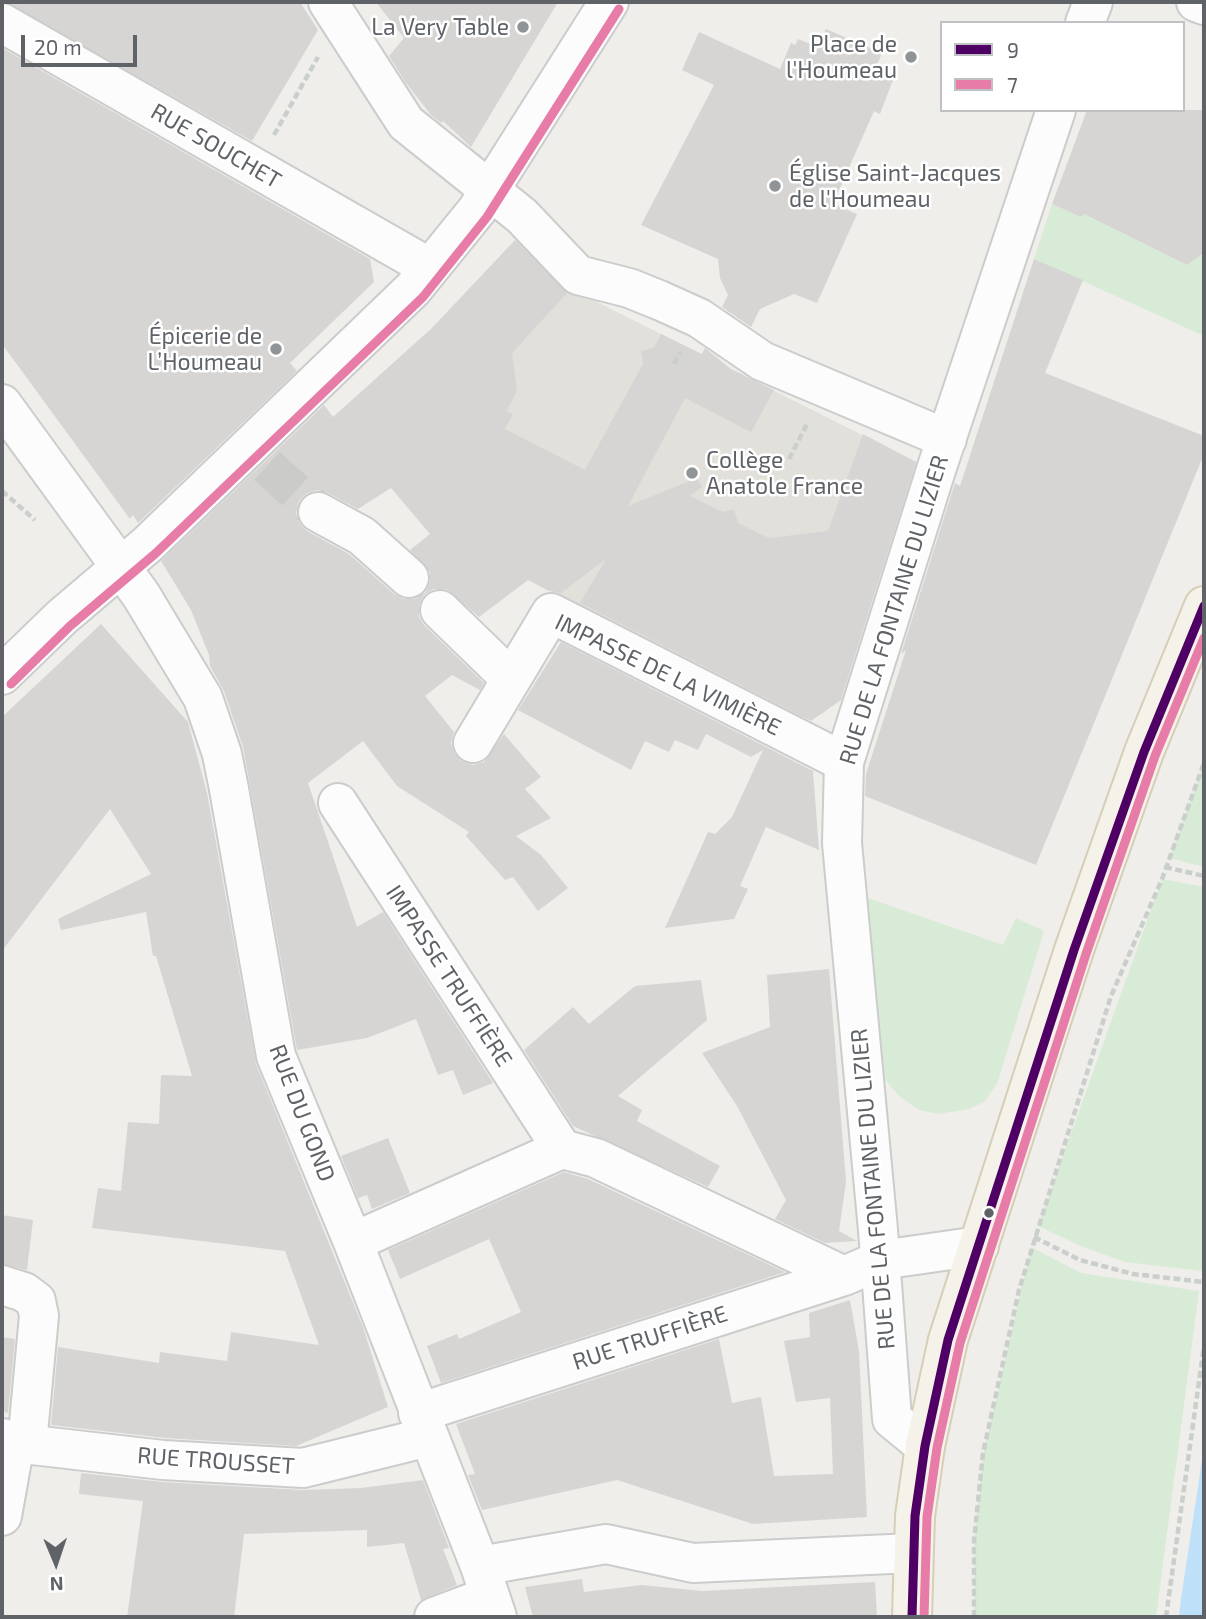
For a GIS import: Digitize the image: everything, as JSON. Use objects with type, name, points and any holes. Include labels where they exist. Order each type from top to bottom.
[{"type":"main road","points":[[912,1617],[913,1553],[925,1446],[948,1340],[1074,950],[1144,752],[1204,606]]},
{"type":"street","points":[[2,675],[121,567],[258,457],[413,289],[490,190],[609,2]]},
{"type":"street","points":[[1087,21],[1093,2]]},
{"type":"street","points":[[1196,2],[1204,5]]},
{"type":"street","points":[[337,16],[406,123],[522,216],[578,275],[629,288],[659,300],[699,318],[762,361],[947,439]]},
{"type":"street","name":"RUE SOUCHET","points":[[2,23],[430,268]]},
{"type":"street","name":"RUE DE LA FONTAINE DU LIZIER","points":[[925,1446],[892,1419],[881,1260],[842,843],[844,762],[1055,112]]},
{"type":"street","name":"RUE DU GOND","points":[[2,404],[121,567],[197,682],[222,754],[276,1056],[353,1242],[489,1593]]},
{"type":"street","points":[[318,512],[362,536],[409,578]]},
{"type":"street","points":[[440,610],[510,678]]},
{"type":"street","name":"IMPASSE DE LA VIMIÈRE","points":[[473,743],[551,613],[844,762]]},
{"type":"street","name":"IMPASSE TRUFFIÈRE","points":[[338,803],[562,1149]]},
{"type":"street","points":[[353,1242],[562,1149],[596,1158],[844,1276]]},
{"type":"street","name":"RUE TRUFFIÈRE","points":[[423,1425],[844,1276],[881,1260],[979,1246]]},
{"type":"street","points":[[2,1285],[24,1292],[36,1301],[38,1316],[2,1516]]},
{"type":"street","name":"RUE TROUSSET","points":[[15,1442],[163,1460],[303,1468],[423,1425]]},
{"type":"street","points":[[434,1617],[606,1544],[693,1563],[913,1553]]},
{"type":"path","points":[[254,168],[327,43],[337,16]]},
{"type":"path","points":[[789,459],[805,430]]},
{"type":"path","points":[[974,1617],[974,1541],[983,1454],[1034,1237],[1111,996],[1165,867],[1204,763]]},
{"type":"path","points":[[1165,867],[1204,876]]},
{"type":"path","points":[[1034,1237],[1080,1260],[1133,1274],[1204,1282]]},
{"type":"path","points":[[1166,1617],[1204,1346]]},
{"type":"shaded area","name":"Collège Anatole France","points":[[517,239],[571,289],[918,463],[840,696],[822,714],[795,718],[697,672],[554,594],[567,570],[432,328]]},
{"type":"green space","points":[[1052,204],[1081,217],[1084,214],[1187,265],[1195,252],[1204,257],[1204,336],[1034,259]]},
{"type":"green space","points":[[1204,763],[1204,867],[1169,858]]},
{"type":"green space","points":[[1162,879],[1204,887],[1202,1271],[1125,1262],[1083,1247],[1038,1226]]},
{"type":"green space","points":[[868,898],[1003,945],[1016,918],[1044,931],[997,1084],[984,1102],[969,1109],[939,1114],[919,1110],[899,1096],[885,1079]]},
{"type":"green space","points":[[1031,1247],[1081,1273],[1199,1291],[1156,1617],[974,1617],[974,1540],[983,1454]]},
{"type":"water","points":[[1204,1447],[1204,1617],[1179,1617],[1181,1599]]},
{"type":"building","points":[[5,2],[300,2],[318,30],[252,141]]},
{"type":"building","points":[[376,2],[558,2],[471,147],[443,121],[441,123],[431,115],[406,83],[389,56],[404,38]]},
{"type":"building","name":"Église Saint-Jacques de l'Houmeau","points":[[826,29],[882,53],[874,72],[893,80],[880,114],[874,111],[833,204],[857,214],[817,303],[794,294],[760,309],[751,327],[722,307],[728,295],[720,278],[718,259],[641,225],[714,85],[682,70],[699,32],[780,69],[791,43],[795,45],[798,39],[818,47]]},
{"type":"building","points":[[2,48],[370,259],[374,282],[290,363],[297,371],[138,523],[133,515],[130,519],[2,344]]},
{"type":"building","points":[[1204,110],[1204,253],[1187,265],[1084,214],[1081,217],[1052,204],[1086,112]]},
{"type":"building","points":[[515,240],[567,293],[512,353],[517,390],[507,411],[513,414],[505,429],[585,470],[643,364],[641,351],[654,348],[661,334],[702,354],[705,348],[731,369],[774,390],[751,432],[685,398],[628,506],[697,478],[702,487],[690,496],[723,512],[734,509],[738,523],[769,538],[828,531],[863,434],[916,462],[841,700],[811,721],[580,603],[606,559],[561,593],[549,591],[528,580],[479,617],[446,589],[433,589],[424,595],[419,605],[419,617],[424,625],[484,683],[480,690],[452,675],[425,696],[454,732],[451,743],[454,753],[461,761],[473,765],[484,762],[504,734],[541,777],[525,789],[551,818],[516,836],[541,855],[568,888],[538,911],[513,877],[505,880],[466,836],[469,832],[397,786],[363,741],[308,783],[357,927],[383,912],[493,1083],[463,1095],[453,1070],[438,1075],[416,1019],[367,1038],[297,1050],[243,747],[224,691],[210,666],[209,655],[191,610],[161,561],[324,405],[333,417],[432,328]],"holes":[[[391,488],[430,534],[410,550],[430,572],[430,582],[426,592],[415,599],[404,599],[394,594],[349,554],[307,531],[300,524],[296,513],[299,501],[307,493],[317,490],[358,509]]]},
{"type":"building","points":[[1034,259],[1083,280],[1045,373],[1204,436],[1204,454],[1036,865],[865,796],[866,774],[906,650],[901,654],[955,483],[960,486]]},
{"type":"building","points":[[101,624],[188,722],[207,793],[256,1064],[363,1327],[388,1407],[296,1446],[165,1438],[51,1425],[58,1347],[159,1363],[160,1352],[227,1361],[231,1332],[319,1345],[285,1251],[92,1228],[98,1188],[121,1191],[128,1122],[159,1124],[161,1075],[192,1076],[156,956],[153,956],[146,912],[61,930],[58,919],[151,874],[110,809],[2,951],[2,717]]},
{"type":"building","points":[[561,642],[813,771],[819,850],[766,827],[740,886],[748,889],[734,919],[665,928],[708,832],[715,834],[732,817],[763,750],[751,757],[706,734],[698,750],[675,740],[669,752],[645,741],[631,770],[518,710]]},
{"type":"building","points":[[829,969],[846,1182],[839,1231],[857,1241],[825,1243],[775,1219],[786,1200],[737,1106],[702,1053],[770,1027],[767,975]]},
{"type":"building","points":[[701,980],[707,1020],[618,1096],[642,1110],[637,1121],[720,1166],[708,1187],[573,1126],[524,1050],[573,1007],[589,1024],[635,986]]},
{"type":"building","points":[[388,1138],[410,1193],[372,1209],[367,1195],[358,1198],[341,1156]]},
{"type":"building","points":[[564,1172],[588,1179],[785,1272],[441,1383],[427,1346],[457,1334],[459,1339],[521,1312],[489,1239],[400,1279],[388,1250]]},
{"type":"building","points":[[2,1215],[33,1220],[27,1270],[2,1264]]},
{"type":"building","points":[[850,1300],[859,1351],[867,1517],[753,1524],[617,1480],[482,1510],[468,1475],[475,1474],[456,1424],[719,1339],[732,1403],[761,1397],[774,1476],[833,1474],[830,1398],[796,1402],[784,1341],[810,1337],[809,1313]]},
{"type":"building","points":[[2,1337],[15,1339],[8,1413],[2,1411]]},
{"type":"building","points":[[81,1473],[162,1482],[302,1490],[361,1488],[423,1480],[449,1548],[443,1549],[457,1585],[421,1600],[404,1543],[367,1547],[367,1530],[244,1534],[234,1617],[127,1617],[143,1501],[79,1494]]},
{"type":"building","points":[[582,1579],[584,1592],[642,1585],[702,1591],[875,1582],[877,1616],[533,1617],[525,1587]]},
{"type":"tunnel","points":[[267,466],[318,512]]},
{"type":"transit line","name":"7","points":[[11,684],[70,626],[156,553],[423,297],[487,217],[619,9]]},
{"type":"transit line","name":"9","points":[[912,1617],[915,1516],[925,1446],[948,1340],[1074,950],[1144,752],[1204,606]]},
{"type":"transit line","name":"7","points":[[924,1617],[927,1517],[937,1448],[960,1343],[1086,954],[1155,756],[1204,638]]},
{"type":"place","name":"La Very Table","points":[[523,27]]},
{"type":"place","name":"Place de l'Houmeau","points":[[911,57]]},
{"type":"place","name":"Église Saint-Jacques de l'Houmeau","points":[[775,186]]},
{"type":"place","name":"Épicerie de L’Houmeau","points":[[276,349]]},
{"type":"place","name":"Collège Anatole France","points":[[692,473]]}]
